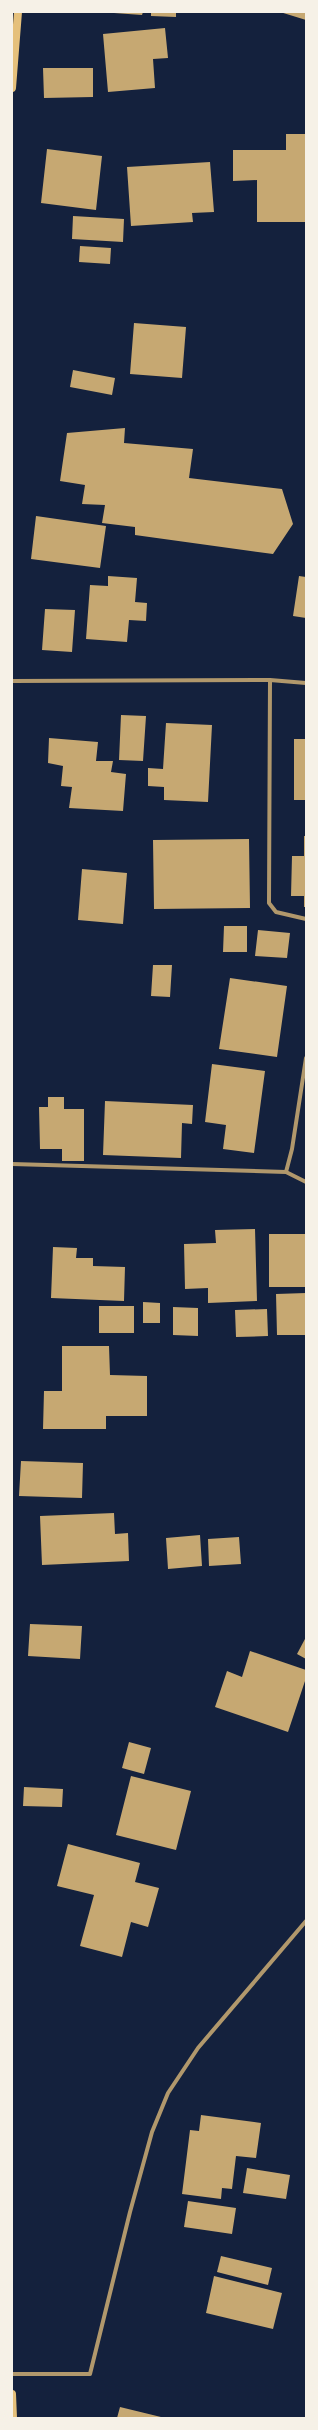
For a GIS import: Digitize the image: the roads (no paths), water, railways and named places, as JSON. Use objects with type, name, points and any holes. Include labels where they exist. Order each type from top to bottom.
[{"type":"main road","points":[[12,88],[18,12]]},
{"type":"main road","points":[[12,2394],[13,2418]]},
{"type":"street","points":[[270,680],[269,903],[276,912],[306,918]]},
{"type":"street","points":[[12,681],[270,680],[306,683]]},
{"type":"street","points":[[286,1172],[306,1058]]},
{"type":"street","points":[[12,1164],[286,1172],[306,1182]]},
{"type":"street","points":[[12,2374],[90,2374],[130,2212],[152,2132],[168,2093],[198,2048],[306,1921]]}]
